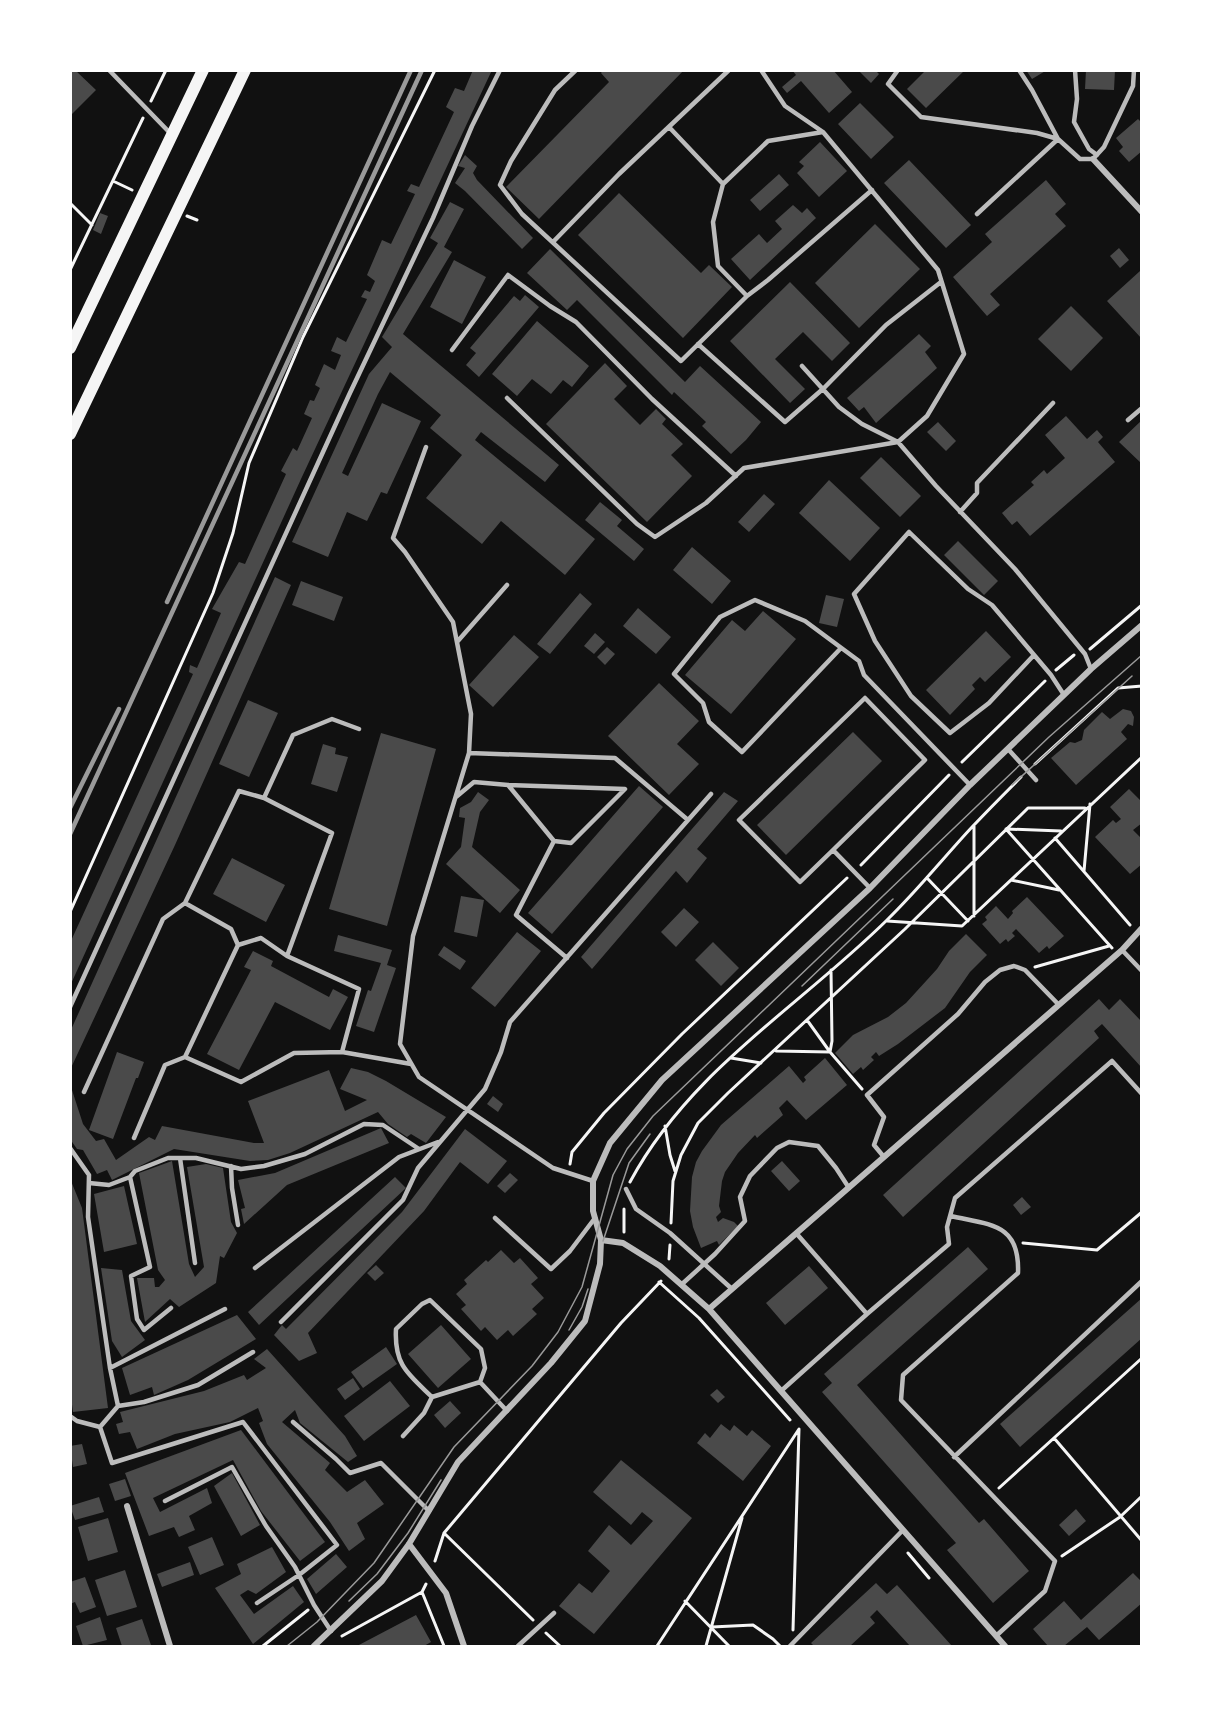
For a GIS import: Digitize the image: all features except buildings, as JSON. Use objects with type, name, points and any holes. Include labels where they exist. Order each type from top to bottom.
[{"type":"main road","points":[[70,348],[203,70]]},
{"type":"main road","points":[[70,434],[245,70]]},
{"type":"street","points":[[1095,157],[1142,212]]},
{"type":"street","points":[[314,1647],[382,1581],[409,1544],[458,1462],[551,1364],[585,1321],[600,1264],[601,1240],[592,1197],[593,1181],[609,1143],[662,1080],[870,888],[970,785],[1091,669],[1142,625]]},
{"type":"street","points":[[709,1309],[1120,952],[1139,930]]},
{"type":"street","points":[[601,1240],[623,1243],[660,1266],[709,1309],[1005,1647]]},
{"type":"street","points":[[127,1506],[170,1647]]},
{"type":"street","points":[[409,1544],[433,1571],[446,1593],[464,1647]]},
{"type":"lane","points":[[109,70],[172,135]]},
{"type":"lane","points":[[70,1007],[349,395],[433,218],[472,126],[500,70]]},
{"type":"lane","points":[[576,70],[555,90],[511,161],[500,185],[522,214],[681,361],[747,296],[872,190]]},
{"type":"lane","points":[[553,242],[619,174],[729,70]]},
{"type":"lane","points":[[507,398],[637,524],[655,537],[706,503],[744,468],[898,442],[927,416],[964,354],[938,270],[823,132],[785,106],[761,70]]},
{"type":"lane","points":[[898,70],[888,84],[921,117],[1037,133],[1058,140]]},
{"type":"lane","points":[[1019,70],[1058,140],[1080,159],[1095,157],[1104,147],[1133,86],[1134,70]]},
{"type":"lane","points":[[1075,70],[1077,99],[1074,122],[1095,157]]},
{"type":"lane","points":[[669,127],[723,184]]},
{"type":"lane","points":[[747,296],[718,266],[713,222],[723,184],[768,141],[823,132]]},
{"type":"lane","points":[[977,214],[1058,140]]},
{"type":"lane","points":[[452,350],[508,275],[576,322],[652,399],[736,476]]},
{"type":"lane","points":[[698,344],[785,422],[824,388],[886,325],[941,282]]},
{"type":"lane","points":[[802,366],[839,407],[862,424],[898,442],[960,512],[1015,569],[1085,654],[1091,669]]},
{"type":"lane","points":[[960,512],[977,493],[977,483],[1053,403]]},
{"type":"lane","points":[[1128,420],[1142,408]]},
{"type":"lane","points":[[426,447],[393,538],[453,622],[471,714],[469,753],[413,936],[400,1044],[418,1077],[553,1168],[593,1181]]},
{"type":"lane","points":[[1034,655],[989,703],[950,733],[910,696],[875,641],[854,594],[909,532],[968,590],[992,605],[1051,675],[1064,695]]},
{"type":"lane","points":[[457,642],[507,585]]},
{"type":"lane","points":[[841,648],[742,752],[709,722],[702,703],[674,674],[720,617],[755,600],[805,621],[859,661],[864,675],[970,785]]},
{"type":"lane","points":[[865,698],[925,760],[833,850],[800,882],[739,820],[865,698]]},
{"type":"lane","points":[[264,798],[293,735],[332,719],[359,729]]},
{"type":"lane","points":[[1008,749],[1036,780]]},
{"type":"lane","points":[[469,753],[615,758],[687,820]]},
{"type":"lane","points":[[456,797],[474,782],[625,789],[571,843],[554,841],[508,785]]},
{"type":"lane","points":[[84,1092],[163,919],[185,903],[239,792],[264,798],[332,833],[287,956]]},
{"type":"lane","points":[[281,1322],[403,1200],[418,1168],[485,1089],[501,1052],[510,1022],[711,794]]},
{"type":"lane","points":[[554,841],[516,915],[567,958]]},
{"type":"lane","points":[[833,850],[870,888]]},
{"type":"lane","points":[[185,903],[231,929],[238,945]]},
{"type":"lane","points":[[134,1138],[165,1065],[185,1057],[238,945],[261,938],[287,956],[359,989],[342,1052]]},
{"type":"lane","points":[[1120,952],[1142,971]]},
{"type":"lane","points":[[884,1157],[874,1145],[884,1117],[867,1095],[958,1014],[985,982],[1000,970],[1014,966],[1025,970],[1059,1005]]},
{"type":"lane","points":[[185,1057],[241,1082],[294,1053],[342,1052],[411,1064]]},
{"type":"lane","points":[[781,1391],[949,1244],[947,1227],[955,1198],[1112,1060],[1142,1094]]},
{"type":"lane","points":[[89,1183],[109,1185],[130,1177],[135,1171],[168,1158],[196,1158],[241,1169],[264,1166],[305,1154],[364,1124],[383,1125],[419,1149]]},
{"type":"lane","points":[[255,1268],[399,1157],[441,1141]]},
{"type":"lane","points":[[681,1285],[745,1221],[740,1197],[750,1176],[777,1148],[789,1142],[818,1146],[849,1188]]},
{"type":"lane","points":[[70,1148],[89,1175],[88,1217],[110,1368],[118,1406]]},
{"type":"lane","points":[[180,1158],[195,1263]]},
{"type":"lane","points":[[231,1166],[238,1225]]},
{"type":"lane","points":[[130,1177],[150,1267],[131,1276],[137,1319],[144,1329],[171,1308]]},
{"type":"lane","points":[[626,1189],[636,1209],[670,1233],[732,1289]]},
{"type":"lane","points":[[951,1216],[1001,1227],[1015,1243],[1018,1273],[903,1375],[901,1400],[1055,1561],[1045,1591],[996,1636]]},
{"type":"lane","points":[[495,1218],[551,1269],[570,1251],[595,1218]]},
{"type":"lane","points":[[796,1233],[867,1314]]},
{"type":"lane","points":[[954,1457],[1142,1281]]},
{"type":"lane","points":[[432,1398],[405,1371],[395,1347],[396,1329],[422,1304],[430,1300],[482,1349],[485,1368],[480,1382]]},
{"type":"lane","points":[[110,1368],[225,1309]]},
{"type":"lane","points":[[100,1426],[118,1406],[144,1402],[198,1385],[253,1352]]},
{"type":"lane","points":[[480,1382],[507,1411]]},
{"type":"lane","points":[[403,1436],[424,1413],[432,1398],[480,1382]]},
{"type":"lane","points":[[70,1416],[77,1422],[100,1426]]},
{"type":"lane","points":[[100,1426],[112,1463],[243,1422],[337,1545],[299,1575],[257,1603]]},
{"type":"lane","points":[[293,1422],[350,1473],[381,1463],[429,1511]]},
{"type":"lane","points":[[165,1501],[232,1467],[331,1631]]},
{"type":"lane","points":[[793,1646],[903,1530]]},
{"type":"lane","points":[[518,1647],[554,1613]]},
{"type":"path","points":[[70,270],[166,70]]},
{"type":"path","points":[[70,912],[213,593],[233,533],[249,463],[298,348],[435,70]]},
{"type":"path","points":[[70,203],[92,225]]},
{"type":"path","points":[[569,1173],[572,1152],[604,1113],[682,1034],[854,871],[955,768],[1072,655],[1085,654],[1142,605]]},
{"type":"path","points":[[623,1243],[626,1189],[641,1161],[665,1126],[686,1102],[731,1058],[887,921],[974,825],[1027,771],[1118,688],[1142,686]]},
{"type":"path","points":[[887,921],[962,926],[1085,808],[1142,758]]},
{"type":"path","points":[[1084,871],[1090,804]]},
{"type":"path","points":[[335,1640],[422,1592],[433,1571],[444,1533],[621,1323],[668,1273],[673,1181],[681,1155],[698,1124],[912,922],[1028,808],[1085,808]]},
{"type":"path","points":[[974,825],[974,916]]},
{"type":"path","points":[[1006,829],[1062,831]]},
{"type":"path","points":[[1006,829],[1111,946],[1120,952]]},
{"type":"path","points":[[1055,838],[1139,930]]},
{"type":"path","points":[[927,878],[969,921]]},
{"type":"path","points":[[1011,880],[1061,890]]},
{"type":"path","points":[[1025,970],[1111,946]]},
{"type":"path","points":[[830,1052],[832,1041],[831,970]]},
{"type":"path","points":[[807,1020],[830,1052],[867,1095]]},
{"type":"path","points":[[774,1051],[830,1052]]},
{"type":"path","points":[[731,1058],[761,1063]]},
{"type":"path","points":[[665,1126],[675,1173]]},
{"type":"path","points":[[1015,1243],[1097,1250],[1142,1212]]},
{"type":"path","points":[[659,1282],[699,1318],[806,1437]]},
{"type":"path","points":[[991,1496],[1142,1358]]},
{"type":"path","points":[[657,1647],[799,1429]]},
{"type":"path","points":[[793,1646],[799,1429]]},
{"type":"path","points":[[1054,1438],[1142,1541]]},
{"type":"path","points":[[1055,1561],[1120,1517],[1142,1496]]},
{"type":"path","points":[[706,1647],[743,1516]]},
{"type":"path","points":[[444,1533],[560,1647]]},
{"type":"path","points":[[896,1537],[935,1584]]},
{"type":"path","points":[[422,1592],[444,1647]]},
{"type":"path","points":[[685,1601],[729,1647]]},
{"type":"path","points":[[263,1647],[314,1605]]},
{"type":"path","points":[[712,1627],[753,1625],[780,1647]]},
{"type":"tram line","points":[[287,1646],[317,1622],[374,1563],[454,1447],[532,1366],[558,1332],[582,1287],[613,1175],[627,1149],[653,1116],[1049,737],[1142,655]]},
{"type":"tram line","points":[[1012,785],[1132,676]]},
{"type":"tram line","points":[[802,986],[893,899]]},
{"type":"tram line","points":[[603,1241],[629,1163],[650,1134]]},
{"type":"tram line","points":[[569,1330],[582,1307],[588,1289]]},
{"type":"tram line","points":[[349,1601],[377,1574],[408,1533],[441,1480]]},
{"type":"railway","points":[[167,602],[411,70]]},
{"type":"railway","points":[[70,834],[422,70]]},
{"type":"railway","points":[[70,808],[119,709]]}]
